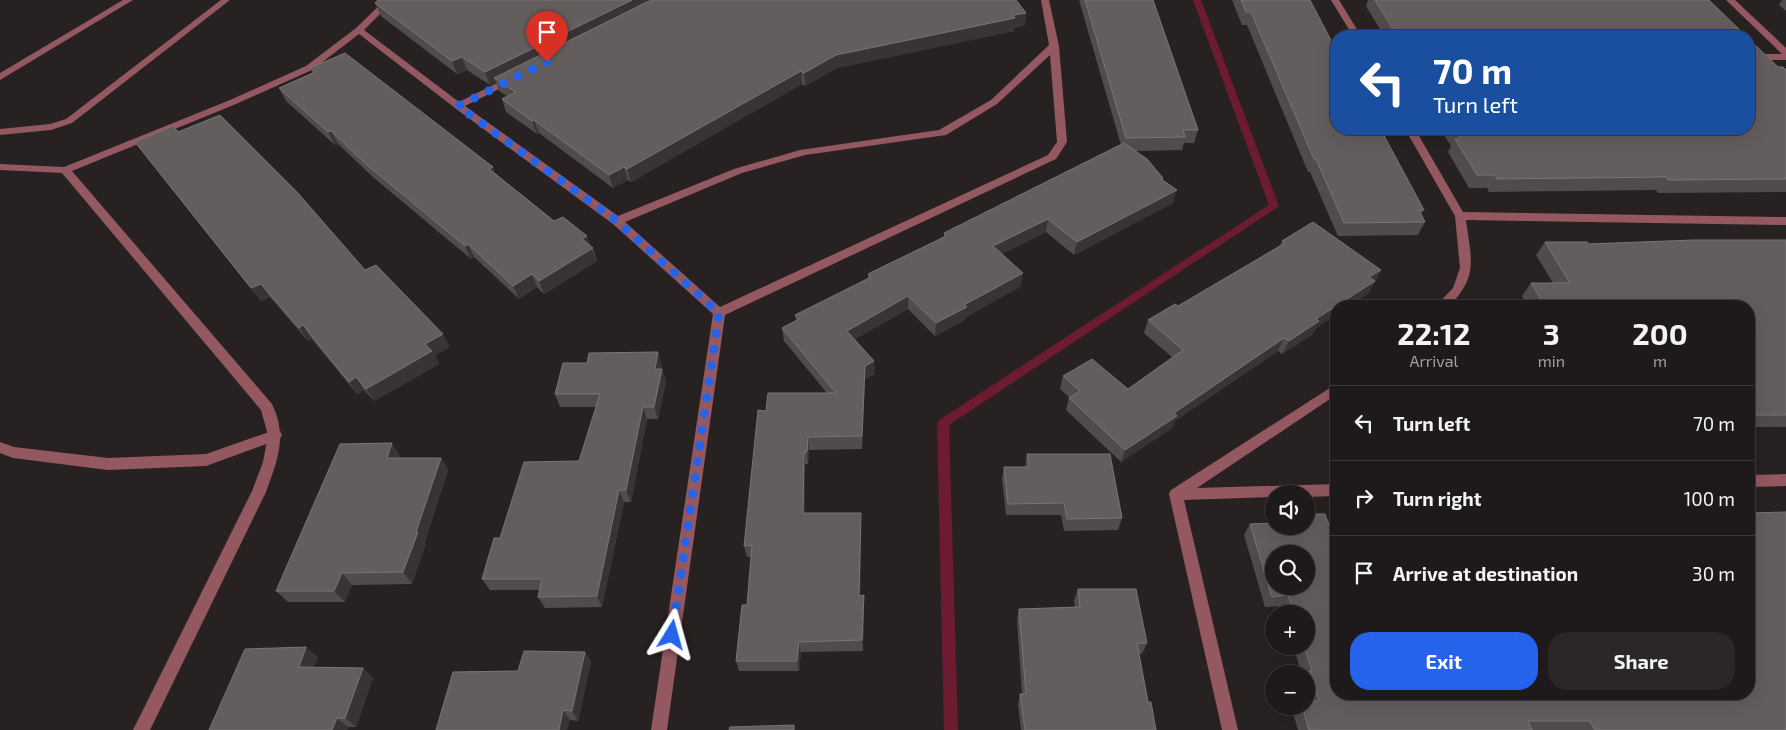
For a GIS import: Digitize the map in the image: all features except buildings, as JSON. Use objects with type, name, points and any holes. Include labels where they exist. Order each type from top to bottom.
[{"type":"street","points":[[0,77],[129,0]]},
{"type":"street","points":[[0,132],[51,127],[69,121],[226,0]]},
{"type":"street","points":[[0,167],[65,170],[233,102],[309,68],[359,30],[390,0]]},
{"type":"street","points":[[719,313],[1052,157],[1062,142],[1054,46],[1045,0]]},
{"type":"street","points":[[1334,0],[1353,30]]},
{"type":"street","points":[[1730,0],[1786,53]]},
{"type":"street","points":[[359,30],[458,106],[617,221],[719,313]]},
{"type":"street","points":[[617,221],[738,171],[804,152],[942,133],[994,102],[1054,46]]},
{"type":"street","points":[[1755,57],[1786,57]]},
{"type":"street","points":[[458,106],[521,75]]},
{"type":"street","points":[[1413,135],[1460,216],[1466,268],[1458,290],[1448,300]]},
{"type":"street","points":[[65,170],[267,408],[275,435],[270,462],[259,492],[141,730]]},
{"type":"street","points":[[1460,216],[1786,221]]},
{"type":"street","points":[[659,730],[719,313]]},
{"type":"street","points":[[1176,494],[1330,393]]},
{"type":"street","points":[[0,447],[13,452],[108,464],[186,461],[206,460],[275,435]]},
{"type":"street","points":[[1755,481],[1786,480]]},
{"type":"street","points":[[1176,494],[1330,490]]},
{"type":"street","points":[[1176,494],[1230,730]]},
{"type":"waterway","points":[[951,730],[943,423],[1274,206],[1197,0]]},
{"type":"route","points":[[547,62],[458,106],[617,221],[719,313],[672,635]]}]
